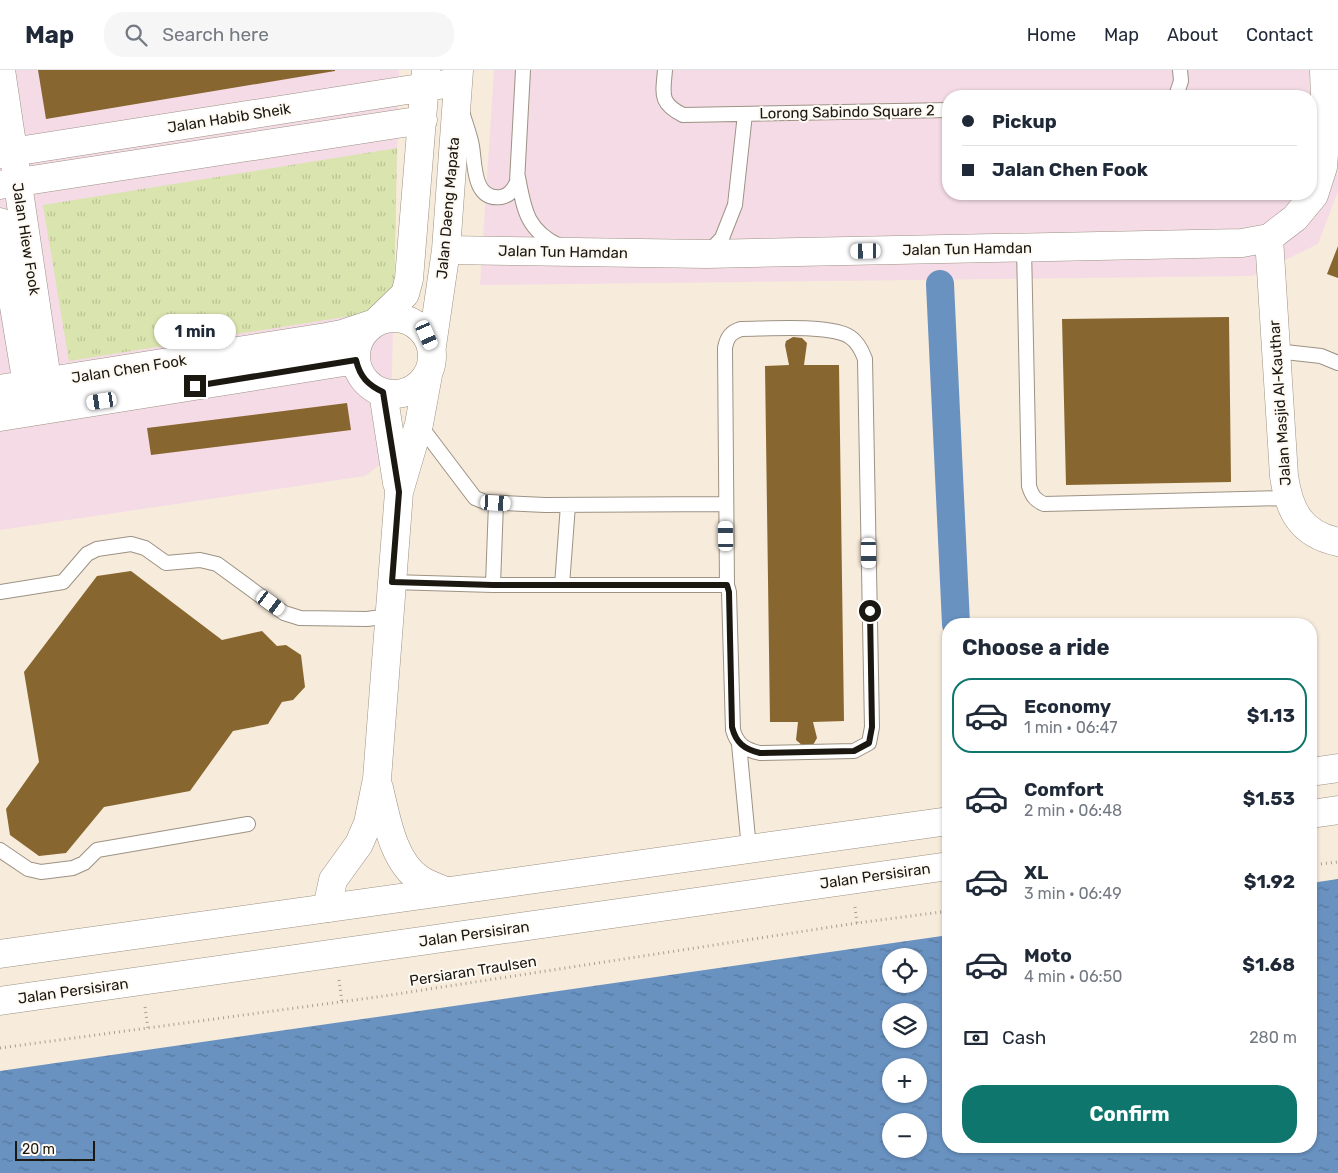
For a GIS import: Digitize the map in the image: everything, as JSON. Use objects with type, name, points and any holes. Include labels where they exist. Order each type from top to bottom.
[{"type":"street","name":"Jalan Hiew Fook","points":[[1,70],[9,184],[41,410]]},
{"type":"street","name":"Jalan Tun Hamdan","points":[[1317,186],[1323,167],[1326,128],[1324,70]]},
{"type":"street","name":"Jalan Habib Sheik","points":[[6,153],[425,79],[458,83]]},
{"type":"street","points":[[425,79],[409,279],[405,294],[374,322],[360,339],[356,349],[356,360],[364,380],[373,388],[383,392],[394,394],[414,389],[428,375]]},
{"type":"street","name":"Jalan Daeng Mapata","points":[[432,346],[446,250],[458,83]]},
{"type":"street","name":"Jalan Habib Sheik","points":[[9,184],[423,120]]},
{"type":"street","name":"Jalan Tun Hamdan","points":[[446,250],[707,254],[1242,243],[1269,238],[1295,218],[1310,200]]},
{"type":"street","name":"Jalan Hiew Fook","points":[[0,222],[6,290],[37,383]]},
{"type":"street","name":"Jalan Masjid Al-Kauthar","points":[[1269,238],[1287,498],[1298,518],[1312,532],[1338,542]]},
{"type":"street","points":[[327,908],[333,880],[359,844],[368,823],[377,779],[399,492],[419,424],[433,357],[432,346],[427,335],[419,326],[409,320],[398,317],[374,322]]},
{"type":"street","name":"Jalan Chen Fook","points":[[0,389],[326,338],[374,322]]},
{"type":"street","name":"Jalan Chen Fook","points":[[0,416],[356,360]]},
{"type":"street","points":[[383,392],[399,492]]},
{"type":"street","points":[[1317,771],[1338,768]]},
{"type":"street","points":[[377,779],[388,828],[395,848],[405,864],[420,880],[446,891]]},
{"type":"street","points":[[1317,813],[1338,810]]},
{"type":"street","points":[[0,954],[942,822]]},
{"type":"street","name":"Jalan Persisiran","points":[[0,1001],[942,867]]},
{"type":"lane","points":[[458,83],[471,141],[477,181],[487,195],[503,197],[514,188],[517,174],[523,70]]},
{"type":"lane","name":"Lorong Sabindo Square 2","points":[[665,70],[663,95],[669,108],[683,115],[942,110]]},
{"type":"lane","points":[[1178,90],[1181,81],[1180,70]]},
{"type":"lane","name":"Lorong Sabindo Square 2","points":[[707,254],[722,238],[735,205],[744,114]]},
{"type":"lane","points":[[517,174],[523,206],[529,221],[537,232],[548,240],[575,252]]},
{"type":"lane","points":[[1024,248],[1029,486],[1032,495],[1037,501],[1044,504],[1287,498]]},
{"type":"lane","points":[[739,744],[750,751],[760,753],[854,751],[869,743],[872,735],[865,360],[860,348],[852,338],[841,332],[826,329],[741,329],[734,331],[730,335],[725,348],[727,585],[729,592],[732,727],[739,744],[749,849]]},
{"type":"lane","points":[[1276,351],[1321,356],[1338,363]]},
{"type":"lane","points":[[419,424],[475,498],[485,502],[568,505],[726,504]]},
{"type":"lane","points":[[493,585],[496,503]]},
{"type":"lane","points":[[562,585],[568,505]]},
{"type":"lane","points":[[0,592],[63,582],[88,554],[97,549],[131,544],[145,548],[166,563],[200,560],[217,564],[284,613],[300,618],[367,619],[389,616]]},
{"type":"lane","points":[[392,582],[493,585],[727,585]]},
{"type":"lane","points":[[0,850],[28,869],[41,872],[73,868],[84,863],[97,850],[248,824]]},
{"type":"path","points":[[1317,864],[1338,862]]},
{"type":"path","name":"Persiaran Traulsen","points":[[0,1048],[342,1002],[942,912]]},
{"type":"path","points":[[340,988],[342,1002]]},
{"type":"path","points":[[145,1005],[148,1029]]},
{"type":"shaded area","points":[[0,70],[399,70],[390,457],[365,476],[0,530]]},
{"type":"shaded area","points":[[494,70],[1338,70],[1338,191],[1318,244],[1252,276],[480,285]]},
{"type":"green space","points":[[397,148],[394,309],[69,361],[43,205]]},
{"type":"water","points":[[1338,879],[1338,1173],[0,1173],[0,1071],[942,936],[942,1153],[1317,1153],[1317,882]]},
{"type":"building","points":[[38,70],[335,70],[335,71],[46,119]]},
{"type":"building","points":[[1338,246],[1338,278],[1327,274]]},
{"type":"building","points":[[1229,317],[1231,482],[1066,485],[1062,319]]},
{"type":"building","points":[[793,337],[802,338],[807,343],[804,365],[839,365],[844,721],[813,722],[817,738],[813,745],[808,746],[803,746],[796,740],[798,722],[770,722],[765,366],[789,365],[785,345],[786,341]]},
{"type":"building","points":[[347,403],[351,430],[151,455],[147,428]]},
{"type":"building","points":[[131,571],[222,640],[262,631],[277,646],[286,645],[301,655],[305,687],[293,700],[282,702],[268,724],[233,731],[190,791],[104,807],[66,853],[39,856],[10,835],[6,809],[39,762],[24,672],[97,576]]},
{"type":"waterway","points":[[940,284],[956,618]]},
{"type":"route","points":[[195,386],[356,360],[364,380],[373,388],[383,392],[399,492],[392,582],[493,585],[727,585],[729,592],[732,727],[739,744],[750,751],[760,753],[854,751],[869,743],[872,735],[870,611]]}]
